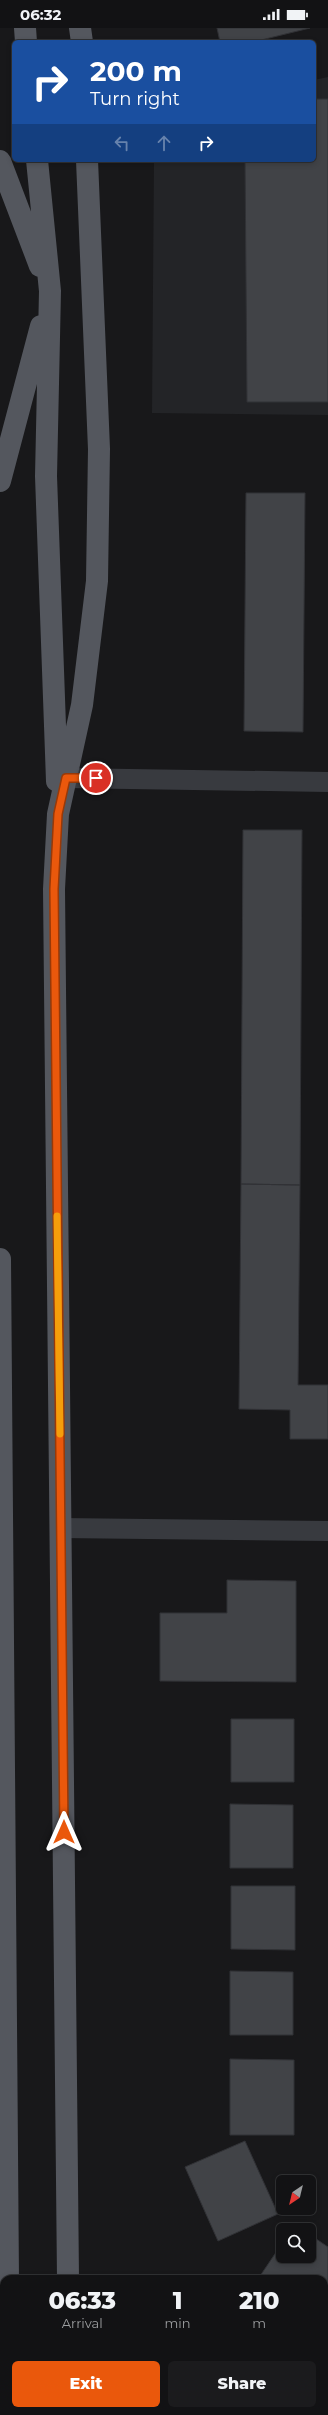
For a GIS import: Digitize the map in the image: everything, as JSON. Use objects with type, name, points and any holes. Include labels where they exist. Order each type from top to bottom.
[{"type":"main road","points":[[25,28],[26,40]]},
{"type":"main road","points":[[80,28],[82,40]]},
{"type":"main road","points":[[0,162],[50,291],[0,481]]},
{"type":"main road","points":[[37,162],[50,291],[46,476],[58,814],[54,889],[68,2275]]},
{"type":"main road","points":[[58,814],[82,705],[96,581],[99,449],[86,162]]},
{"type":"main road","points":[[0,1258],[8,2275]]},
{"type":"lane","points":[[66,778],[328,782]]},
{"type":"lane","points":[[60,1528],[328,1531]]},
{"type":"shaded area","points":[[328,77],[328,415],[152,413],[154,162],[316,162],[316,80]]},
{"type":"building","points":[[217,28],[310,28],[261,40],[220,40]]},
{"type":"building","points":[[316,99],[328,99],[328,402],[247,402],[245,162],[316,162]]},
{"type":"building","points":[[246,493],[305,493],[303,732],[244,731]]},
{"type":"building","points":[[243,830],[302,830],[300,1185],[241,1184]]},
{"type":"building","points":[[241,1184],[300,1185],[298,1385],[328,1385],[328,1439],[290,1439],[290,1410],[239,1409]]},
{"type":"building","points":[[227,1580],[296,1581],[296,1682],[160,1681],[160,1613],[227,1613]]},
{"type":"building","points":[[231,1719],[294,1719],[294,1782],[231,1782]]},
{"type":"building","points":[[230,1804],[293,1805],[293,1868],[230,1868]]},
{"type":"building","points":[[231,1886],[295,1886],[295,1950],[231,1949]]},
{"type":"building","points":[[230,1971],[293,1972],[293,2035],[230,2035]]},
{"type":"building","points":[[230,2059],[294,2060],[294,2135],[230,2135]]},
{"type":"building","points":[[245,2141],[276,2210],[276,2215],[218,2241],[185,2167]]},
{"type":"building","points":[[316,2239],[328,2247],[328,2275],[261,2275],[276,2252],[276,2263],[316,2263]]},
{"type":"slow traffic","points":[[57,1216],[60,1434]]},
{"type":"route","points":[[64,1832],[54,889],[58,814],[66,778],[96,778]]}]
